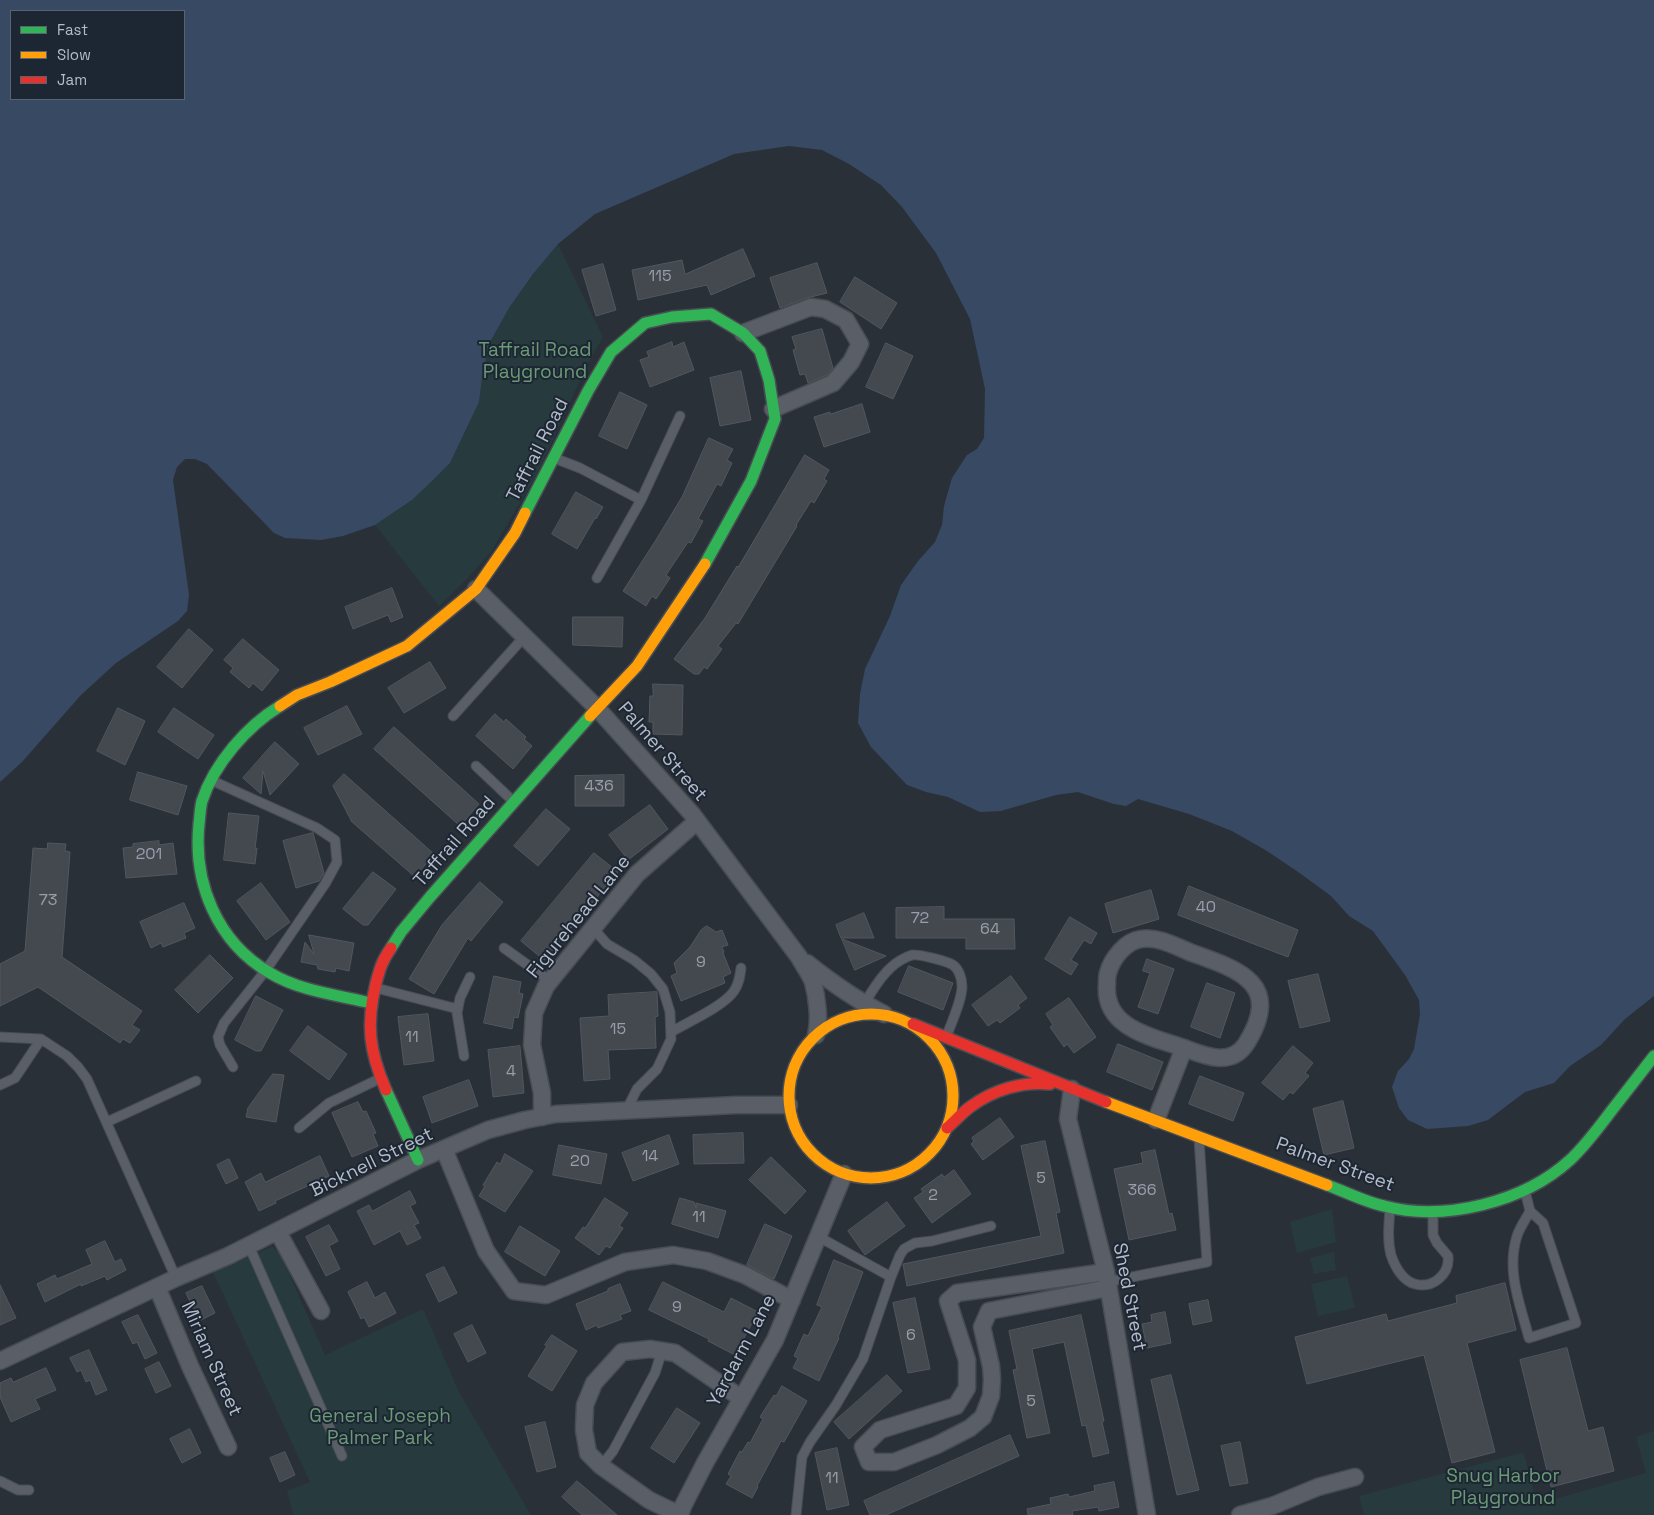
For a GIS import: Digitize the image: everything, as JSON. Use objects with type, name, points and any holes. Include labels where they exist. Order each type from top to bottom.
[{"type":"street","points":[[743,333],[811,307],[825,309],[846,320],[860,344],[852,362],[832,383],[774,409]]},
{"type":"street","name":"Taffrail Road","points":[[371,1003],[305,988],[266,970],[243,953],[225,932],[209,903],[200,874],[198,837],[202,802],[218,768],[238,742],[265,715],[296,695],[330,682],[408,646],[476,589],[515,533],[588,391],[611,352],[645,323],[672,317],[711,314],[743,333],[760,351],[769,380],[775,419],[751,480],[701,572],[637,666],[597,708],[401,932],[382,961],[371,1003],[369,1026],[372,1049],[381,1078],[418,1160]]},
{"type":"street","name":"Palmer Street","points":[[476,589],[597,708],[692,814],[696,822],[799,958],[813,982],[818,1013],[816,1035]]},
{"type":"street","name":"Figurehead Lane","points":[[542,1117],[542,1093],[532,1045],[534,1013],[546,986],[637,874],[696,822]]},
{"type":"street","points":[[1141,939],[1156,940],[1240,972],[1252,983],[1258,994],[1261,1009],[1256,1028],[1244,1046],[1234,1055],[1222,1058],[1204,1056],[1184,1048],[1136,1031],[1117,1018],[1106,993],[1108,973],[1117,955],[1127,945],[1141,939]]},
{"type":"street","name":"Palmer Street","points":[[799,958],[838,988],[884,1014]]},
{"type":"street","points":[[884,1014],[913,1024],[932,1039],[945,1059],[953,1081],[953,1104],[947,1128],[934,1150],[915,1166],[900,1173],[893,1176],[868,1179],[844,1174],[827,1166],[812,1155],[801,1140],[793,1123],[789,1105],[789,1085],[794,1066],[803,1049],[816,1035],[836,1021],[852,1016],[884,1014]]},
{"type":"street","name":"Palmer Street","points":[[913,1024],[1072,1089],[1390,1208],[1423,1212],[1479,1206],[1525,1191],[1565,1164],[1587,1141],[1654,1056]]},
{"type":"street","points":[[1156,1120],[1184,1048]]},
{"type":"street","name":"Palmer Street","points":[[947,1128],[974,1104],[997,1092],[1021,1084],[1040,1082],[1072,1089]]},
{"type":"street","name":"Shed Street","points":[[1072,1089],[1068,1119],[1107,1281],[1147,1515]]},
{"type":"street","name":"Bicknell Street","points":[[0,1362],[176,1278],[278,1232],[418,1160],[488,1130],[556,1114],[736,1105],[789,1105]]},
{"type":"street","points":[[444,1149],[486,1251],[514,1291],[546,1295],[625,1262],[673,1255],[707,1261],[745,1274],[792,1300]]},
{"type":"street","name":"Yardarm Lane","points":[[680,1515],[705,1463],[775,1340],[844,1174]]},
{"type":"street","points":[[278,1232],[321,1311]]},
{"type":"street","points":[[1107,1281],[989,1311],[982,1328],[991,1366],[992,1379],[990,1396],[983,1417],[970,1428],[936,1446],[894,1462],[869,1462],[863,1447],[880,1430],[956,1406],[967,1388],[967,1360],[948,1301],[957,1293],[1107,1281]]},
{"type":"street","name":"Miriam Street","points":[[157,1287],[190,1366],[228,1447]]},
{"type":"street","points":[[680,1515],[649,1500],[602,1466],[588,1453],[584,1430],[585,1404],[594,1383],[622,1352],[650,1348],[675,1353],[741,1398]]},
{"type":"street","points":[[1240,1515],[1273,1511],[1318,1487],[1354,1477]]},
{"type":"lane","points":[[597,578],[641,500],[680,416]]},
{"type":"lane","points":[[554,458],[580,468],[641,500]]},
{"type":"lane","points":[[453,716],[524,637]]},
{"type":"lane","points":[[476,766],[514,802]]},
{"type":"lane","points":[[212,781],[317,828],[335,840],[336,862],[325,884],[266,970],[224,1023],[218,1037],[220,1045],[232,1067]]},
{"type":"lane","points":[[593,928],[607,944],[634,960],[651,974],[663,989],[670,1012],[671,1039],[657,1069],[637,1089],[626,1111]]},
{"type":"lane","points":[[504,948],[550,981]]},
{"type":"lane","points":[[864,1004],[884,975],[903,958],[913,955],[921,956],[953,965],[960,974],[962,985],[961,995],[946,1038]]},
{"type":"lane","points":[[671,1032],[724,1001],[733,993],[742,968]]},
{"type":"lane","points":[[464,1056],[457,1013],[460,998],[470,977]]},
{"type":"lane","points":[[375,987],[458,1009]]},
{"type":"lane","points":[[0,1036],[41,1039],[66,1056],[87,1079],[176,1278]]},
{"type":"lane","points":[[0,1084],[15,1078],[41,1039]]},
{"type":"lane","points":[[299,1128],[329,1103],[381,1078]]},
{"type":"lane","points":[[107,1122],[196,1081]]},
{"type":"lane","points":[[1107,1281],[1207,1262],[1199,1136]]},
{"type":"lane","points":[[1525,1191],[1530,1211],[1543,1223],[1576,1323],[1530,1338],[1513,1278],[1512,1266],[1517,1236],[1530,1211]]},
{"type":"lane","points":[[1390,1208],[1388,1241],[1394,1262],[1401,1275],[1421,1285],[1438,1280],[1445,1272],[1449,1262],[1448,1256],[1433,1235],[1433,1211]]},
{"type":"lane","points":[[796,1515],[802,1457],[863,1359],[891,1277],[904,1248],[991,1226]]},
{"type":"lane","points":[[818,1237],[891,1277]]},
{"type":"lane","points":[[249,1246],[342,1456]]},
{"type":"lane","points":[[602,1466],[613,1451],[655,1372],[662,1351]]},
{"type":"lane","points":[[0,1481],[18,1490],[29,1490]]},
{"type":"green space","name":"Taffrail Road Playground","points":[[558,244],[603,337],[588,363],[537,474],[491,552],[439,606],[375,525],[412,500],[450,463],[479,402],[489,344],[509,308],[533,274]]},
{"type":"green space","points":[[1332,1209],[1336,1242],[1297,1253],[1290,1222]]},
{"type":"green space","name":"General Joseph Palmer Park","points":[[271,1247],[280,1253],[325,1355],[423,1309],[459,1392],[531,1515],[293,1515],[287,1491],[310,1482],[213,1272]]},
{"type":"green space","points":[[1334,1252],[1336,1270],[1314,1274],[1310,1258]]},
{"type":"green space","points":[[1347,1276],[1355,1308],[1318,1316],[1311,1284]]},
{"type":"green space","name":"Snug Harbor Playground","points":[[1654,1431],[1654,1515],[1364,1515],[1359,1496],[1521,1453],[1524,1454],[1537,1504],[1646,1473],[1636,1437]]},
{"type":"water","points":[[0,0],[1654,0],[1654,996],[1625,1019],[1601,1045],[1570,1066],[1554,1083],[1525,1092],[1488,1120],[1468,1126],[1427,1129],[1408,1120],[1399,1108],[1392,1087],[1398,1071],[1409,1059],[1414,1049],[1420,1014],[1419,1000],[1405,975],[1373,931],[1349,916],[1331,896],[1267,851],[1232,831],[1189,814],[1138,799],[1126,806],[1078,792],[1056,795],[1001,811],[980,812],[948,797],[907,785],[871,747],[858,723],[860,694],[865,669],[890,616],[901,585],[918,561],[935,542],[942,525],[944,506],[952,478],[967,455],[977,449],[984,438],[985,389],[970,319],[936,253],[902,207],[881,185],[849,164],[822,150],[789,146],[734,154],[595,214],[558,244],[533,274],[509,308],[489,344],[479,402],[450,463],[412,500],[375,525],[343,536],[321,540],[285,538],[274,533],[207,464],[195,459],[185,459],[177,467],[173,480],[189,595],[187,611],[178,621],[116,663],[81,695],[22,762],[0,782]]},
{"type":"building","points":[[743,249],[755,276],[711,295],[707,285],[638,300],[632,270],[682,260],[685,274]]},
{"type":"building","points":[[817,263],[827,293],[780,308],[770,278]]},
{"type":"building","points":[[603,264],[616,310],[596,316],[582,270]]},
{"type":"building","points":[[855,277],[897,303],[881,329],[840,302]]},
{"type":"building","points":[[822,329],[833,368],[827,375],[808,383],[805,374],[800,375],[793,350],[796,349],[792,337]]},
{"type":"building","points":[[672,342],[673,347],[684,342],[694,370],[650,387],[640,360],[649,357],[647,352]]},
{"type":"building","points":[[886,343],[913,356],[893,399],[866,387]]},
{"type":"building","points":[[741,371],[751,420],[720,426],[710,378]]},
{"type":"building","points":[[620,392],[647,405],[627,449],[599,436]]},
{"type":"building","points":[[862,404],[870,432],[824,447],[814,417]]},
{"type":"building","points":[[709,438],[733,449],[727,460],[732,463],[721,486],[717,484],[698,519],[703,521],[691,543],[688,542],[666,575],[670,578],[656,599],[652,596],[646,606],[623,591],[682,497]]},
{"type":"building","points":[[805,455],[829,470],[824,479],[827,481],[814,503],[811,501],[796,525],[738,624],[736,623],[718,646],[722,649],[707,669],[704,667],[699,674],[694,674],[674,659],[705,618],[738,567]]},
{"type":"building","points":[[576,492],[603,507],[577,549],[552,534]]},
{"type":"building","points":[[392,588],[403,617],[391,622],[388,615],[353,629],[345,607]]},
{"type":"building","points":[[573,617],[623,617],[622,647],[573,645]]},
{"type":"building","points":[[189,629],[213,650],[182,688],[157,667]]},
{"type":"building","points":[[243,639],[279,670],[262,691],[253,683],[249,688],[230,672],[233,668],[224,660]]},
{"type":"building","points":[[430,662],[446,688],[404,713],[388,688]]},
{"type":"building","points":[[653,684],[683,685],[682,735],[653,734],[653,722],[649,722],[650,696],[653,696]]},
{"type":"building","points":[[347,706],[362,734],[318,755],[304,728]]},
{"type":"building","points":[[118,708],[145,721],[125,765],[97,751]]},
{"type":"building","points":[[174,708],[214,735],[198,759],[158,732]]},
{"type":"building","points":[[495,714],[504,722],[506,719],[526,737],[524,739],[532,746],[513,769],[476,736]]},
{"type":"building","points":[[394,727],[479,804],[460,826],[374,749]]},
{"type":"building","points":[[275,742],[299,764],[270,795],[263,771],[261,794],[243,778]]},
{"type":"building","points":[[138,772],[187,786],[178,815],[130,800]]},
{"type":"building","points":[[344,774],[434,854],[415,877],[351,821],[333,786]]},
{"type":"building","points":[[624,775],[624,806],[575,806],[575,776]]},
{"type":"building","points":[[650,805],[668,829],[628,860],[609,835]]},
{"type":"building","points":[[546,809],[570,829],[538,866],[514,846]]},
{"type":"building","points":[[229,813],[259,816],[255,864],[224,860]]},
{"type":"building","points":[[313,833],[324,873],[319,881],[296,888],[283,841]]},
{"type":"building","points":[[159,841],[159,845],[173,843],[177,874],[126,878],[123,848],[133,847],[133,844]]},
{"type":"building","points":[[48,843],[66,844],[65,851],[70,852],[62,957],[142,1011],[132,1025],[140,1030],[130,1043],[123,1039],[120,1043],[38,987],[0,1006],[0,964],[25,951],[33,848],[47,849]]},
{"type":"building","points":[[594,853],[618,872],[544,960],[521,941]]},
{"type":"building","points":[[373,872],[396,889],[368,925],[363,925],[343,909]]},
{"type":"building","points":[[480,882],[503,902],[471,941],[468,938],[434,994],[409,979],[442,925]]},
{"type":"building","points":[[261,883],[290,922],[266,940],[237,901]]},
{"type":"building","points":[[1189,886],[1298,930],[1288,957],[1178,915]]},
{"type":"building","points":[[1151,890],[1159,919],[1113,933],[1105,904]]},
{"type":"building","points":[[184,903],[195,928],[184,933],[186,938],[163,947],[161,943],[151,948],[140,922]]},
{"type":"building","points":[[944,907],[944,919],[1014,919],[1015,949],[966,949],[966,938],[896,938],[896,908]]},
{"type":"building","points":[[864,913],[874,938],[841,938],[836,925]]},
{"type":"building","points":[[1070,917],[1097,933],[1091,944],[1084,940],[1071,960],[1078,964],[1071,975],[1045,959]]},
{"type":"building","points":[[707,926],[716,932],[722,930],[728,945],[722,947],[723,953],[731,973],[723,977],[725,983],[681,1001],[671,976],[677,973],[674,963],[690,947],[701,930]]},
{"type":"building","points":[[309,935],[354,943],[349,971],[336,968],[335,972],[318,969],[317,965],[301,962],[305,942],[314,954]]},
{"type":"building","points":[[842,939],[886,956],[855,970]]},
{"type":"building","points":[[210,955],[233,978],[198,1013],[175,990]]},
{"type":"building","points":[[1147,959],[1174,969],[1158,1014],[1138,1007],[1150,973],[1143,971]]},
{"type":"building","points":[[909,966],[953,983],[943,1010],[898,992]]},
{"type":"building","points":[[1318,974],[1330,1021],[1300,1028],[1288,981]]},
{"type":"building","points":[[494,976],[521,982],[519,993],[523,994],[518,1018],[514,1017],[512,1029],[484,1023]]},
{"type":"building","points":[[1011,976],[1027,998],[1018,1005],[1020,1008],[1000,1023],[997,1020],[988,1026],[972,1005]]},
{"type":"building","points":[[1207,983],[1235,993],[1220,1038],[1191,1027]]},
{"type":"building","points":[[657,992],[658,1016],[655,1017],[656,1048],[608,1050],[610,1079],[584,1081],[580,1018],[609,1016],[608,995]]},
{"type":"building","points":[[256,996],[283,1010],[261,1051],[256,1051],[235,1040]]},
{"type":"building","points":[[1069,998],[1096,1037],[1074,1053],[1067,1044],[1064,1047],[1050,1027],[1053,1025],[1046,1014]]},
{"type":"building","points":[[428,1014],[434,1061],[404,1065],[398,1017]]},
{"type":"building","points":[[308,1026],[347,1054],[329,1080],[290,1051]]},
{"type":"building","points":[[1118,1044],[1163,1062],[1152,1090],[1107,1072]]},
{"type":"building","points":[[520,1046],[524,1093],[493,1097],[488,1050]]},
{"type":"building","points":[[1293,1046],[1313,1063],[1305,1073],[1309,1076],[1293,1094],[1290,1092],[1283,1100],[1262,1083]]},
{"type":"building","points":[[273,1074],[284,1075],[276,1122],[246,1117],[248,1108]]},
{"type":"building","points":[[1200,1076],[1244,1093],[1233,1121],[1189,1104]]},
{"type":"building","points":[[469,1080],[478,1106],[432,1123],[423,1097]]},
{"type":"building","points":[[1343,1101],[1354,1148],[1324,1155],[1313,1109]]},
{"type":"building","points":[[358,1102],[363,1112],[366,1111],[376,1133],[373,1134],[378,1146],[352,1157],[332,1113]]},
{"type":"building","points":[[1000,1118],[1014,1137],[983,1160],[971,1144],[974,1141],[972,1138]]},
{"type":"building","points":[[743,1133],[744,1163],[694,1164],[693,1135]]},
{"type":"building","points":[[669,1135],[679,1164],[633,1181],[622,1153]]},
{"type":"building","points":[[1045,1141],[1060,1212],[1056,1213],[1064,1253],[907,1286],[903,1264],[1041,1236],[1021,1146]]},
{"type":"building","points":[[559,1145],[607,1154],[601,1184],[553,1175]]},
{"type":"building","points":[[1155,1150],[1169,1214],[1172,1213],[1176,1230],[1129,1240],[1114,1169],[1143,1163],[1141,1153]]},
{"type":"building","points":[[505,1154],[533,1171],[505,1212],[479,1196],[485,1186],[483,1185],[497,1162],[500,1164]]},
{"type":"building","points":[[320,1156],[329,1176],[275,1201],[276,1203],[259,1211],[245,1182],[261,1173],[265,1182]]},
{"type":"building","points":[[771,1157],[806,1191],[785,1214],[749,1180]]},
{"type":"building","points":[[229,1159],[238,1178],[226,1184],[217,1165]]},
{"type":"building","points":[[954,1170],[971,1194],[932,1223],[914,1198],[923,1192],[921,1189],[942,1174],[944,1177]]},
{"type":"building","points":[[410,1191],[416,1203],[410,1206],[419,1223],[414,1225],[421,1238],[407,1245],[400,1231],[374,1245],[357,1211],[369,1205],[372,1211]]},
{"type":"building","points":[[605,1198],[628,1213],[619,1226],[623,1228],[610,1248],[606,1246],[599,1255],[575,1238],[583,1227],[585,1228]]},
{"type":"building","points":[[680,1198],[694,1202],[696,1208],[696,1203],[726,1211],[718,1238],[672,1224]]},
{"type":"building","points":[[887,1202],[905,1226],[865,1255],[848,1231]]},
{"type":"building","points":[[765,1224],[792,1236],[774,1279],[747,1265]]},
{"type":"building","points":[[329,1225],[338,1241],[329,1246],[340,1269],[326,1276],[306,1237]]},
{"type":"building","points":[[520,1226],[560,1251],[545,1276],[505,1252]]},
{"type":"building","points":[[105,1241],[115,1262],[121,1259],[126,1270],[107,1280],[105,1276],[81,1286],[81,1284],[45,1302],[37,1284],[55,1275],[57,1279],[92,1264],[86,1250]]},
{"type":"building","points":[[834,1260],[863,1272],[839,1338],[819,1381],[793,1368],[798,1358],[794,1356],[804,1334],[808,1336],[822,1307],[817,1305]]},
{"type":"building","points":[[444,1267],[457,1293],[439,1302],[426,1275]]},
{"type":"building","points":[[367,1282],[375,1298],[385,1292],[396,1313],[369,1327],[364,1317],[361,1319],[348,1292]]},
{"type":"building","points":[[663,1282],[724,1312],[731,1298],[758,1312],[735,1355],[708,1341],[709,1339],[649,1310]]},
{"type":"building","points":[[1505,1283],[1516,1330],[1467,1343],[1495,1452],[1452,1463],[1424,1355],[1307,1384],[1295,1337],[1386,1314],[1388,1321],[1457,1303],[1456,1296]]},
{"type":"building","points":[[620,1284],[631,1311],[620,1315],[622,1319],[598,1328],[597,1325],[586,1330],[576,1304]]},
{"type":"building","points":[[0,1285],[16,1318],[0,1325]]},
{"type":"building","points":[[202,1286],[215,1313],[199,1321],[186,1293]]},
{"type":"building","points":[[915,1298],[930,1369],[908,1373],[893,1303]]},
{"type":"building","points":[[1208,1300],[1212,1321],[1193,1325],[1189,1304]]},
{"type":"building","points":[[1165,1312],[1171,1343],[1147,1348],[1142,1324],[1152,1322],[1151,1315]]},
{"type":"building","points":[[138,1315],[157,1353],[145,1359],[137,1342],[133,1344],[122,1322]]},
{"type":"building","points":[[1081,1315],[1109,1453],[1093,1457],[1086,1425],[1082,1426],[1064,1342],[1032,1349],[1050,1433],[1027,1438],[1013,1370],[1017,1369],[1009,1331]]},
{"type":"building","points":[[472,1325],[486,1353],[468,1362],[454,1334]]},
{"type":"building","points":[[552,1335],[577,1351],[552,1391],[528,1376]]},
{"type":"building","points":[[1567,1348],[1588,1431],[1603,1427],[1614,1471],[1551,1487],[1520,1360]]},
{"type":"building","points":[[89,1350],[107,1390],[96,1395],[90,1380],[86,1382],[81,1370],[77,1372],[70,1358]]},
{"type":"building","points":[[159,1362],[171,1386],[156,1393],[145,1369]]},
{"type":"building","points":[[46,1368],[56,1390],[35,1399],[40,1409],[11,1422],[0,1397],[0,1383],[11,1378],[13,1382]]},
{"type":"building","points":[[887,1375],[902,1391],[849,1439],[834,1422]]},
{"type":"building","points":[[1171,1375],[1199,1490],[1177,1495],[1151,1380]]},
{"type":"building","points":[[782,1386],[807,1401],[784,1442],[781,1441],[752,1498],[726,1484],[731,1476],[728,1474],[740,1451],[742,1452],[748,1442],[750,1443],[763,1419],[760,1417]]},
{"type":"building","points":[[677,1408],[700,1423],[674,1463],[651,1448]]},
{"type":"building","points":[[545,1422],[556,1467],[537,1472],[525,1427]]},
{"type":"building","points":[[190,1429],[201,1453],[182,1463],[170,1439]]},
{"type":"building","points":[[1010,1435],[1019,1456],[886,1515],[870,1515],[864,1501]]},
{"type":"building","points":[[1240,1442],[1248,1483],[1230,1486],[1221,1446]]},
{"type":"building","points":[[837,1448],[849,1505],[827,1510],[815,1453]]},
{"type":"building","points":[[285,1452],[295,1475],[280,1482],[270,1458]]},
{"type":"building","points":[[577,1481],[617,1515],[582,1515],[562,1497]]},
{"type":"building","points":[[1114,1482],[1119,1507],[1099,1511],[1098,1507],[1072,1511],[1073,1515],[1028,1515],[1027,1509],[1051,1504],[1050,1498],[1068,1494],[1069,1497],[1095,1491],[1094,1486]]},
{"type":"traffic: fast","points":[[525,513],[588,391],[611,352],[645,323],[672,317],[711,314],[743,333],[760,351],[769,380],[775,419],[751,481],[705,564]]},
{"type":"traffic: fast","points":[[280,706],[256,724],[233,747],[207,787],[201,807],[198,846],[200,868],[205,889],[212,909],[223,928],[251,960],[270,973],[294,984],[332,995],[371,1003]]},
{"type":"traffic: fast","points":[[391,948],[401,932],[430,897],[590,716]]},
{"type":"traffic: fast","points":[[1327,1185],[1370,1202],[1408,1210],[1458,1210],[1483,1205],[1507,1197],[1551,1175],[1570,1160],[1592,1136],[1654,1056]]},
{"type":"traffic: fast","points":[[386,1090],[418,1160]]},
{"type":"traffic: slow","points":[[280,706],[297,695],[330,682],[407,646],[476,589],[515,533],[525,513]]},
{"type":"traffic: slow","points":[[590,716],[637,666],[705,564]]},
{"type":"traffic: slow","points":[[879,1014],[895,1017],[910,1023],[935,1044],[944,1057],[950,1072],[953,1096],[952,1112],[944,1135],[923,1160],[910,1169],[895,1175],[863,1178],[847,1175],[832,1169],[807,1148],[798,1135],[792,1120],[789,1088],[792,1072],[798,1057],[819,1032],[832,1023],[847,1017],[879,1014]]},
{"type":"traffic: slow","points":[[1106,1102],[1327,1185]]},
{"type":"traffic: jam","points":[[386,1090],[376,1063],[370,1025],[377,978],[383,961],[391,948]]},
{"type":"traffic: jam","points":[[913,1024],[1106,1102]]},
{"type":"traffic: jam","points":[[947,1128],[970,1107],[998,1091],[1018,1085],[1050,1084]]}]
